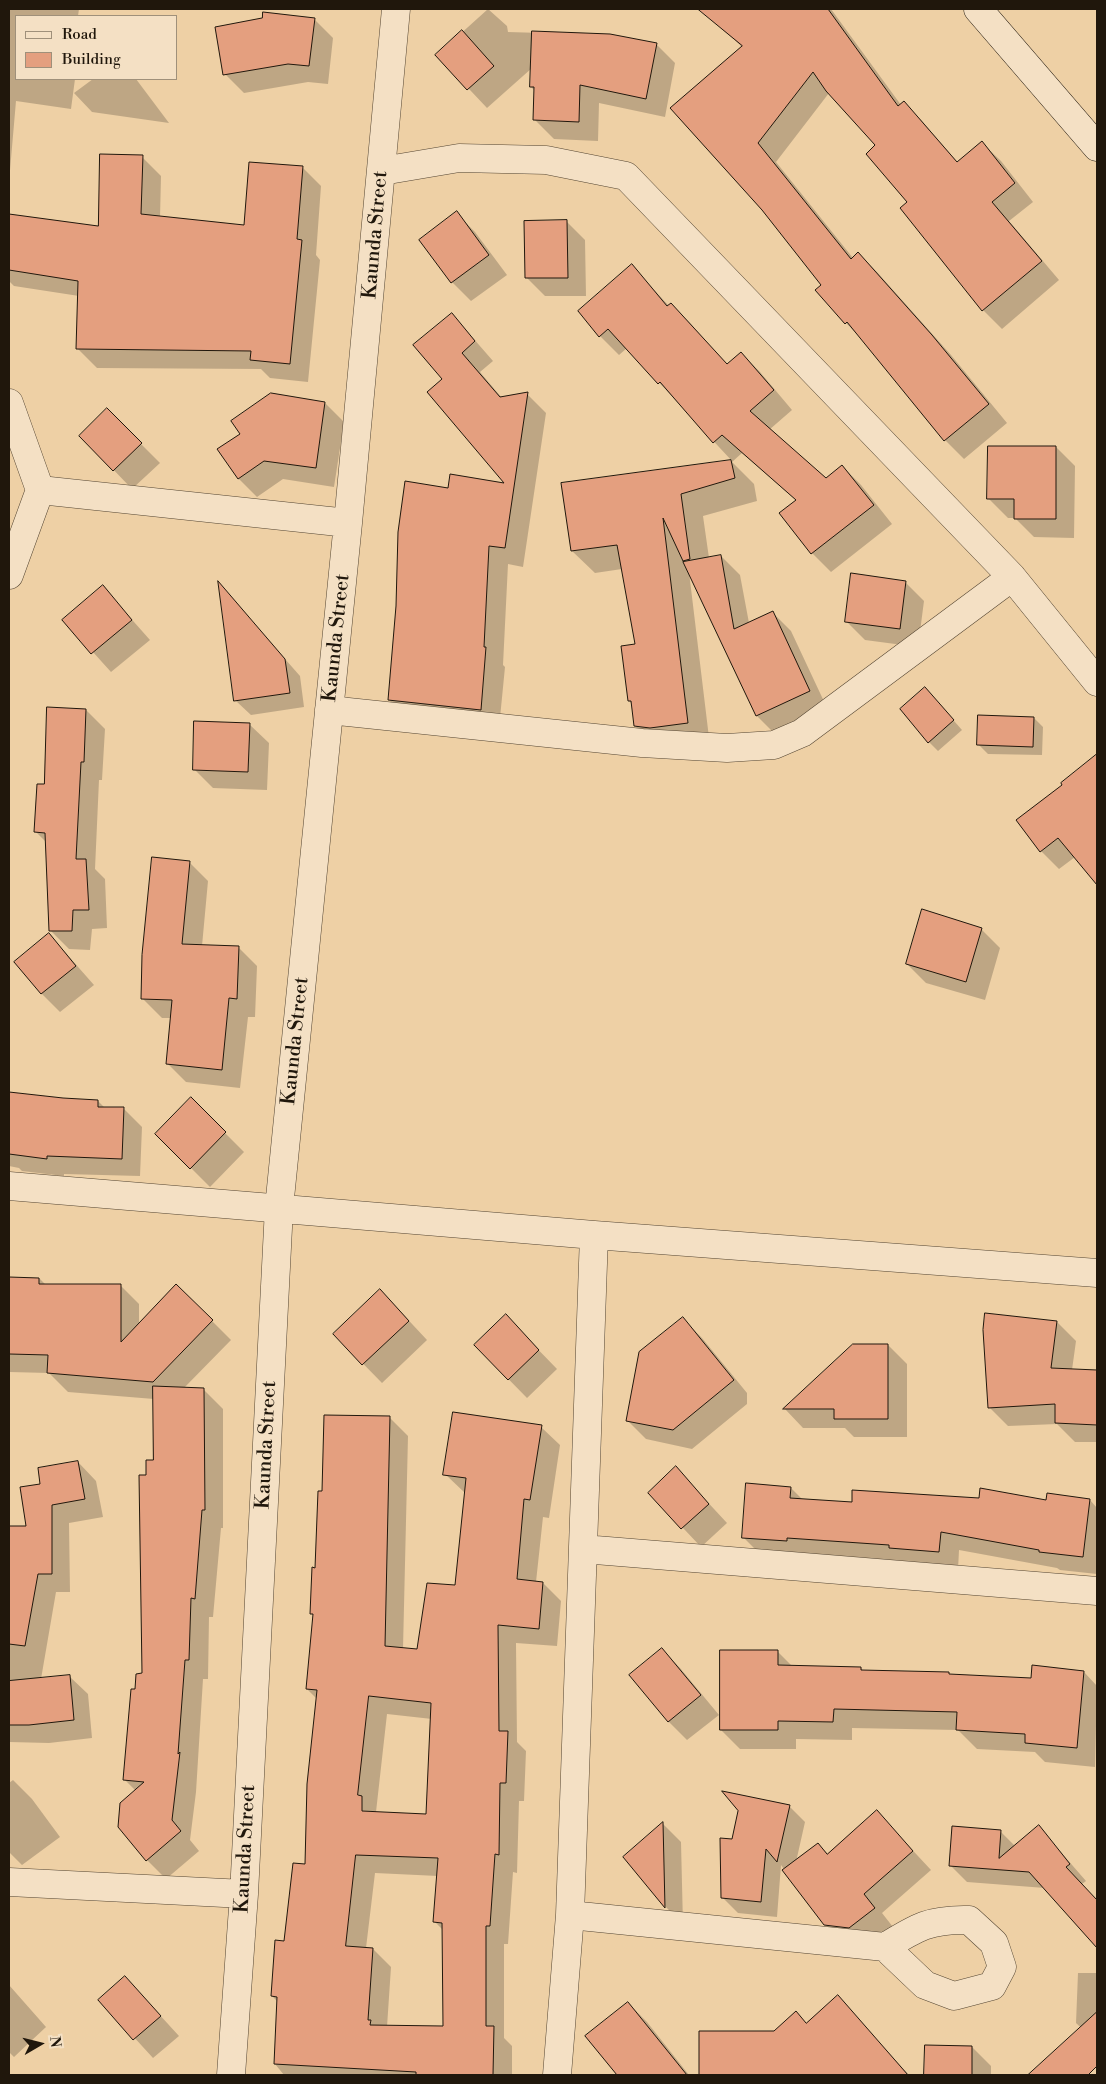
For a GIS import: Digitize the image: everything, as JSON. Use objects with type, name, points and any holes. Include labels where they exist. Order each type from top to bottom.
[{"type":"street","name":"Kaunda Street","points":[[231,2075],[244,1894],[279,1208],[348,523],[396,9]]},
{"type":"street","points":[[978,9],[1097,147]]},
{"type":"street","points":[[382,171],[459,158],[546,160],[626,176],[1012,577],[1097,682]]},
{"type":"street","points":[[9,403],[40,490],[9,575]]},
{"type":"street","points":[[40,490],[348,523]]},
{"type":"street","points":[[329,710],[642,743],[727,748],[774,745],[802,733],[1012,577]]},
{"type":"street","points":[[9,1186],[1097,1273]]},
{"type":"street","points":[[557,2075],[570,1915],[594,1234]]},
{"type":"street","points":[[583,1549],[1097,1591]]},
{"type":"street","points":[[9,1882],[244,1894]]},
{"type":"street","points":[[570,1915],[885,1947]]},
{"type":"building","points":[[698,9],[828,9],[898,106],[904,101],[957,162],[982,141],[1015,183],[992,202],[1042,261],[982,311],[900,208],[907,202],[866,154],[875,145],[826,91],[813,72],[758,143],[851,259],[858,252],[932,335],[989,404],[944,441],[847,322],[845,324],[815,290],[821,285],[762,210],[670,108],[742,46]]},
{"type":"building","points":[[263,12],[315,18],[309,66],[288,64],[223,75],[215,27],[262,18]]},
{"type":"building","points":[[462,30],[494,66],[467,90],[435,55]]},
{"type":"building","points":[[532,31],[610,34],[657,43],[646,99],[580,85],[579,122],[533,120],[534,87],[530,87]]},
{"type":"building","points":[[100,154],[143,155],[141,214],[244,225],[249,162],[303,166],[297,239],[302,240],[290,364],[250,360],[251,351],[76,349],[78,281],[9,270],[9,214],[98,226]]},
{"type":"building","points":[[457,211],[489,255],[451,283],[419,240]]},
{"type":"building","points":[[567,220],[568,278],[525,278],[524,221]]},
{"type":"building","points":[[632,264],[667,306],[671,303],[727,364],[741,352],[774,390],[750,411],[826,478],[842,465],[874,505],[811,554],[779,513],[796,500],[722,435],[713,443],[660,382],[658,384],[608,329],[599,337],[578,311]]},
{"type":"building","points":[[452,313],[475,341],[462,353],[500,397],[528,392],[505,548],[489,546],[484,647],[486,647],[481,710],[388,700],[396,606],[398,532],[405,481],[448,488],[450,474],[504,483],[427,392],[442,379],[413,345]]},
{"type":"building","points":[[271,393],[325,402],[316,468],[264,461],[238,479],[217,449],[240,434],[231,421]]},
{"type":"building","points":[[107,408],[142,443],[113,471],[79,436]]},
{"type":"building","points":[[988,446],[1056,446],[1056,519],[1014,519],[1014,499],[987,499]]},
{"type":"building","points":[[731,460],[735,478],[681,494],[690,559],[683,561],[663,518],[688,723],[650,728],[634,726],[631,701],[628,701],[621,646],[635,644],[617,545],[571,551],[561,483]]},
{"type":"building","points":[[721,555],[734,629],[773,611],[810,691],[756,716],[683,562]]},
{"type":"building","points":[[851,573],[906,581],[900,629],[845,622]]},
{"type":"building","points":[[218,581],[285,659],[290,693],[234,701]]},
{"type":"building","points":[[103,585],[132,620],[91,654],[62,620]]},
{"type":"building","points":[[925,687],[954,720],[928,743],[900,709]]},
{"type":"building","points":[[47,707],[86,709],[84,762],[81,762],[76,859],[86,859],[89,910],[73,910],[72,931],[49,931],[45,833],[34,832],[37,784],[44,784]]},
{"type":"building","points":[[978,715],[1034,717],[1033,747],[977,745]]},
{"type":"building","points":[[194,721],[250,723],[248,772],[193,770]]},
{"type":"building","points":[[1097,754],[1097,885],[1058,838],[1040,852],[1016,820],[1062,785],[1061,783]]},
{"type":"building","points":[[152,857],[190,861],[182,944],[239,946],[237,999],[229,998],[222,1070],[166,1064],[172,1000],[141,999],[142,955]]},
{"type":"building","points":[[922,909],[982,928],[966,982],[906,964]]},
{"type":"building","points":[[49,933],[76,966],[41,994],[14,962]]},
{"type":"building","points":[[9,1092],[98,1100],[98,1107],[124,1107],[122,1159],[47,1156],[47,1159],[9,1154]]},
{"type":"building","points":[[191,1097],[226,1132],[190,1169],[155,1134]]},
{"type":"building","points":[[9,1277],[39,1278],[39,1284],[121,1284],[121,1342],[176,1284],[213,1320],[153,1382],[47,1373],[48,1355],[9,1354]]},
{"type":"building","points":[[380,1289],[409,1321],[362,1365],[333,1334]]},
{"type":"building","points":[[985,1313],[1057,1321],[1051,1368],[1097,1370],[1097,1425],[1055,1423],[1055,1404],[988,1408],[983,1330]]},
{"type":"building","points":[[506,1314],[539,1350],[508,1380],[474,1345]]},
{"type":"building","points":[[683,1317],[734,1380],[673,1430],[626,1421],[639,1352]]},
{"type":"building","points":[[853,1344],[888,1344],[888,1419],[834,1419],[834,1409],[783,1409]]},
{"type":"building","points":[[153,1386],[204,1388],[205,1510],[202,1510],[195,1599],[191,1598],[189,1660],[185,1660],[178,1754],[180,1752],[172,1820],[181,1831],[146,1861],[118,1827],[120,1803],[144,1782],[123,1780],[131,1689],[135,1689],[136,1674],[142,1673],[139,1475],[146,1475],[146,1460],[153,1460]]},
{"type":"building","points":[[453,1412],[542,1425],[530,1500],[524,1499],[517,1579],[543,1582],[539,1629],[498,1625],[499,1731],[508,1731],[506,1783],[500,1783],[499,1855],[495,1854],[490,1926],[486,1926],[486,2026],[494,2026],[493,2075],[416,2075],[416,2072],[274,2064],[277,1997],[271,1996],[275,1940],[284,1941],[293,1863],[305,1864],[307,1784],[317,1690],[306,1689],[313,1614],[310,1614],[312,1567],[315,1568],[318,1491],[322,1491],[324,1415],[390,1416],[385,1646],[417,1649],[427,1583],[455,1585],[466,1478],[443,1475]],"holes":[[[369,1696],[431,1703],[426,1814],[362,1811],[362,1796],[358,1795]],[[356,1855],[438,1858],[433,1922],[442,1923],[443,2026],[370,2025],[371,2020],[368,2020],[373,1948],[346,1946]]]},
{"type":"building","points":[[78,1461],[85,1499],[52,1505],[52,1574],[38,1574],[25,1646],[9,1644],[9,1526],[26,1526],[20,1487],[40,1484],[38,1468]]},
{"type":"building","points":[[676,1466],[709,1504],[681,1529],[648,1493]]},
{"type":"building","points":[[746,1483],[791,1487],[790,1498],[852,1502],[852,1490],[979,1498],[980,1488],[1046,1500],[1047,1493],[1090,1499],[1083,1557],[1039,1552],[1039,1550],[941,1532],[939,1552],[889,1548],[889,1545],[787,1538],[787,1541],[742,1538]]},
{"type":"building","points":[[662,1648],[701,1695],[668,1722],[629,1675]]},
{"type":"building","points":[[720,1650],[778,1650],[778,1665],[861,1667],[861,1670],[949,1672],[949,1674],[1031,1678],[1032,1665],[1084,1671],[1077,1748],[1025,1743],[1025,1734],[956,1730],[957,1712],[834,1709],[833,1722],[778,1721],[778,1730],[720,1730]]},
{"type":"building","points":[[70,1675],[74,1720],[29,1725],[9,1725],[9,1681]]},
{"type":"building","points":[[722,1791],[790,1805],[777,1862],[766,1849],[761,1902],[721,1898],[720,1838],[732,1839],[738,1811]]},
{"type":"building","points":[[877,1810],[913,1851],[864,1894],[875,1908],[849,1928],[824,1925],[782,1870],[818,1843],[827,1854]]},
{"type":"building","points":[[663,1822],[665,1908],[623,1857]]},
{"type":"building","points":[[1039,1825],[1070,1864],[1066,1867],[1097,1900],[1097,1948],[1029,1872],[949,1866],[952,1826],[1001,1830],[999,1858]]},
{"type":"building","points":[[125,1976],[161,2016],[133,2040],[98,2000]]},
{"type":"building","points":[[838,1995],[908,2075],[699,2075],[699,2031],[774,2031],[796,2011],[806,2023]]},
{"type":"building","points":[[628,2002],[687,2075],[617,2075],[585,2036]]},
{"type":"building","points":[[1097,2012],[1097,2066],[1088,2075],[1028,2075]]},
{"type":"building","points":[[925,2045],[972,2046],[972,2075],[924,2075]]}]
